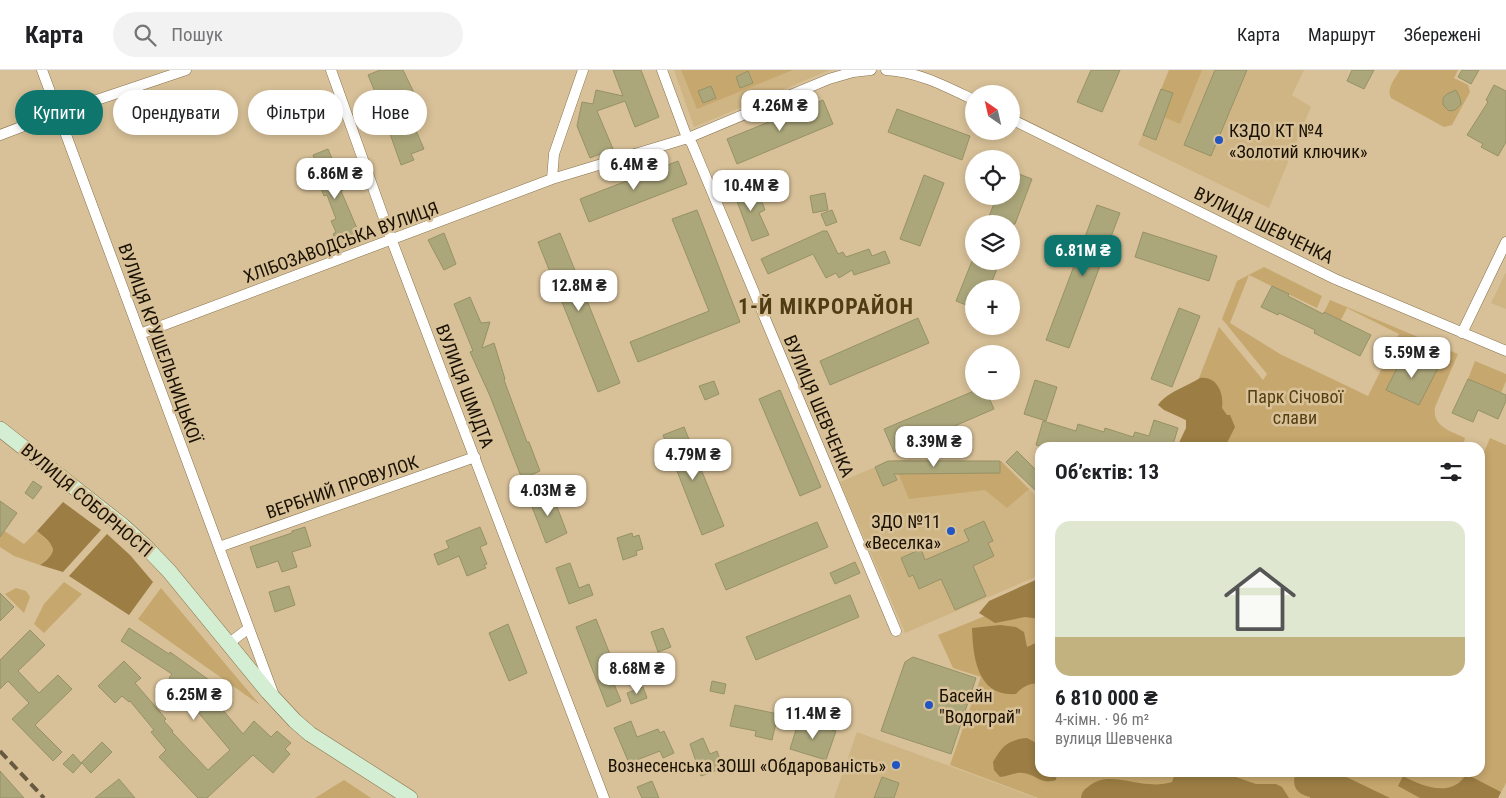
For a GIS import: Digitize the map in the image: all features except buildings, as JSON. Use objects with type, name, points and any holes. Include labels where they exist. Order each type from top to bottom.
[{"type":"main road","name":"ВУЛИЦЯ СОБОРНОСТІ","points":[[0,429],[134,535],[165,566],[276,701],[310,734],[410,798]]},
{"type":"street","name":"ВУЛИЦЯ КРУШЕЛЬНИЦЬКОЇ","points":[[42,70],[49,90]]},
{"type":"street","points":[[103,99],[186,70]]},
{"type":"street","name":"ВУЛИЦЯ ШМІДТА","points":[[331,70],[392,241],[604,798]]},
{"type":"street","points":[[583,70],[554,154],[552,179],[688,138],[829,78],[871,70]]},
{"type":"street","name":"ВУЛИЦЯ ШЕВЧЕНКА","points":[[662,70],[688,138],[896,631]]},
{"type":"street","points":[[886,70],[902,71],[925,77],[965,96]]},
{"type":"street","name":"ВУЛИЦЯ ШЕВЧЕНКА","points":[[1020,123],[1336,279],[1506,351]]},
{"type":"street","points":[[0,136],[15,130]]},
{"type":"street","name":"ВУЛИЦЯ КРУШЕЛЬНИЦЬКОЇ","points":[[66,135],[276,701]]},
{"type":"street","name":"ХЛІБОЗАВОДСЬКА ВУЛИЦЯ","points":[[140,334],[392,241],[552,179]]},
{"type":"street","points":[[1462,333],[1506,242]]},
{"type":"street","name":"ВЕРБНИЙ ПРОВУЛОК","points":[[219,547],[475,457]]},
{"type":"street","points":[[228,644],[249,628]]},
{"type":"shaded area","points":[[674,70],[830,70],[694,127]]},
{"type":"shaded area","name":"КЗДО КТ №4 «Золотий ключик»","points":[[1169,70],[1304,70],[1292,95],[1311,107],[1269,208],[1138,145]]},
{"type":"shaded area","points":[[1506,272],[1506,309],[1491,303]]},
{"type":"shaded area","points":[[1200,378],[1206,378],[1215,383],[1222,397],[1222,408],[1227,415],[1230,415],[1235,427],[1228,442],[1179,442],[1186,428],[1186,420],[1164,410],[1158,405],[1171,393]]},
{"type":"shaded area","name":"ЗДО №11 «Веселка»","points":[[889,461],[1001,461],[1035,495],[1035,577],[905,633],[840,482]]},
{"type":"shaded area","points":[[63,502],[101,530],[63,572],[40,565],[51,556],[52,548],[51,544],[37,531]]},
{"type":"shaded area","points":[[107,534],[130,555],[153,582],[129,615],[69,576]]},
{"type":"shaded area","points":[[1035,580],[1035,618],[1025,617],[995,623],[979,613],[989,601]]},
{"type":"shaded area","points":[[1000,625],[1016,627],[1024,632],[1027,647],[1035,643],[1035,684],[1021,689],[1016,694],[1003,693],[993,689],[985,682],[976,662],[972,628]]},
{"type":"shaded area","name":"Вознесенська ЗОШІ «Обдарованість»","points":[[857,732],[1036,798],[834,798]]},
{"type":"shaded area","points":[[1027,738],[1035,742],[1035,777],[1056,777],[1056,780],[1042,781],[1028,774],[1020,773],[1000,777],[994,770],[993,762],[1003,747],[1015,740]]},
{"type":"shaded area","points":[[1174,777],[1236,777],[1256,784],[1276,784],[1282,787],[1289,798],[1081,798],[1086,789],[1096,782],[1103,780],[1118,779],[1152,784],[1172,782]]},
{"type":"shaded area","points":[[1295,777],[1346,777],[1390,798],[1310,798],[1298,791],[1294,781]]},
{"type":"shaded area","points":[[1402,777],[1428,787],[1437,788],[1453,786],[1463,777],[1472,777],[1501,792],[1498,798],[1420,798],[1398,786]]},
{"type":"green space","points":[[681,70],[793,70],[697,109]]},
{"type":"green space","points":[[1169,70],[1202,70],[1180,124],[1152,112]]},
{"type":"green space","points":[[1400,70],[1458,70],[1454,78],[1468,85],[1470,92],[1452,125],[1444,127],[1391,98],[1390,87]]},
{"type":"green space","name":"Парк Січової слави","points":[[1264,267],[1322,296],[1317,308],[1249,275],[1230,323],[1280,354],[1368,396],[1399,334],[1347,308],[1341,320],[1324,312],[1330,300],[1437,345],[1435,351],[1447,357],[1451,351],[1458,354],[1435,407],[1435,414],[1439,424],[1465,438],[1464,442],[1188,442],[1194,424],[1183,419],[1219,327],[1263,380],[1267,374],[1222,319],[1237,281]]},
{"type":"green space","points":[[1475,361],[1506,374],[1506,381],[1501,393],[1468,379]]},
{"type":"green space","points":[[1490,438],[1506,445],[1506,783],[1498,798],[1038,798],[950,765],[981,677],[953,668],[938,635],[1035,596],[1035,777],[1485,777],[1485,450]]},
{"type":"green space","points":[[893,460],[1001,461],[1029,489],[1007,508],[985,490],[909,499]]},
{"type":"green space","points":[[0,528],[24,544],[37,531],[52,545],[52,555],[40,565],[14,556],[0,547]]},
{"type":"green space","points":[[64,582],[82,594],[44,633],[34,624],[44,604]]},
{"type":"green space","points":[[16,588],[26,591],[30,597],[24,613],[5,594]]},
{"type":"green space","points":[[161,588],[260,705],[138,619]]},
{"type":"green space","points":[[344,780],[371,798],[315,798]]},
{"type":"railway","points":[[0,751],[44,798]]},
{"type":"place","name":"КЗДО КТ №4 «Золотий ключик»","points":[[1219,140]]},
{"type":"place","name":"ЗДО №11 «Веселка»","points":[[951,531]]},
{"type":"place","name":"Басейн \"Водограй\"","points":[[929,705]]},
{"type":"place","name":"Вознесенська ЗОШІ «Обдарованість»","points":[[896,765]]},
{"type":"district","name":"1-Й МІКРОРАЙОН","points":[[826,306]]}]
